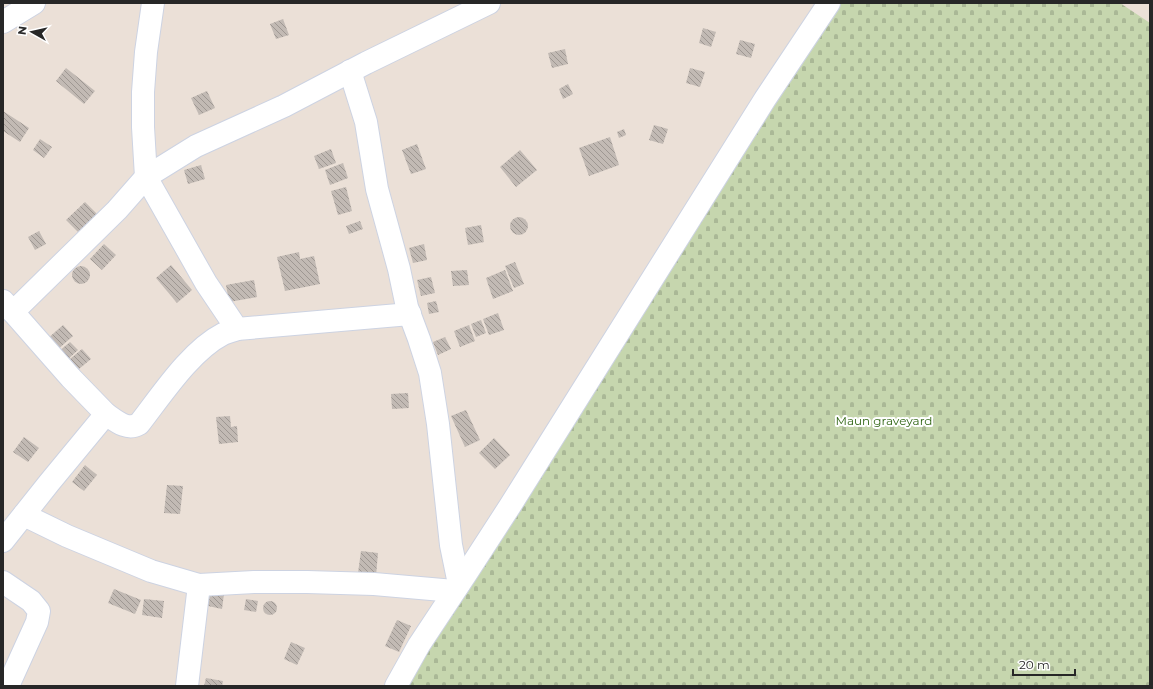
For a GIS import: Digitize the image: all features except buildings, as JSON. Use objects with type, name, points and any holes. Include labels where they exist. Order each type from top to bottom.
[{"type":"street","points":[[3,22],[34,3]]},
{"type":"street","points":[[153,3],[146,52],[143,92],[143,127],[146,177],[206,283],[237,329]]},
{"type":"street","points":[[410,314],[237,329],[223,334],[195,355],[139,424],[134,427],[125,426],[106,414],[71,378],[8,307],[116,210],[146,177],[196,146],[284,106],[350,71],[489,3]]},
{"type":"street","points":[[396,686],[419,645],[457,588],[765,99],[829,3]]},
{"type":"street","points":[[350,71],[366,122],[377,189],[410,314],[430,373],[438,424],[457,588]]},
{"type":"street","points":[[3,541],[106,414]]},
{"type":"street","points":[[24,515],[67,536],[151,571],[199,585],[254,582],[307,582],[457,588]]},
{"type":"street","points":[[3,582],[31,601],[40,611],[37,622],[8,686]]},
{"type":"street","points":[[187,686],[199,585]]},
{"type":"green space","name":"Maun graveyard","points":[[835,3],[1120,3],[1150,23],[1150,686],[400,686]]}]
